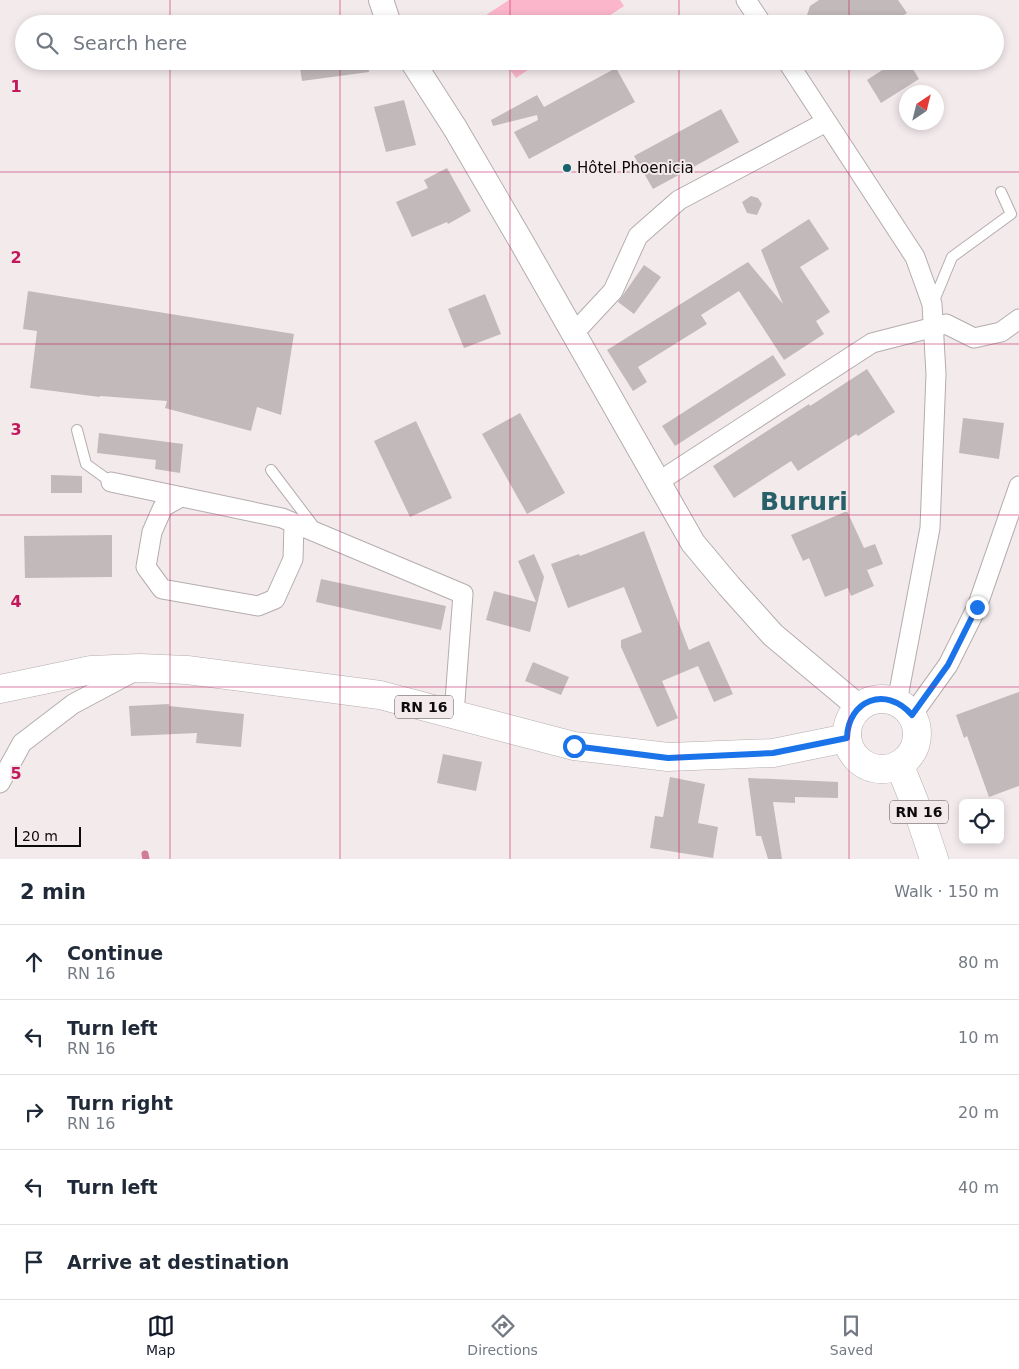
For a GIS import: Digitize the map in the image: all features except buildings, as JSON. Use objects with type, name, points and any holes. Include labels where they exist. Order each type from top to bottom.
[{"type":"main road","name":"RN 16","points":[[0,689],[92,670],[140,668],[187,670],[380,695],[574,746],[668,758],[773,753],[847,738]]},
{"type":"main road","points":[[877,699],[887,699],[904,708],[917,726],[918,737],[915,748],[909,758],[900,766],[889,770],[877,770],[866,766],[857,759],[850,750],[847,726],[859,707],[877,699]]},
{"type":"main road","name":"RN 16","points":[[900,766],[934,859]]},
{"type":"street","points":[[381,0],[386,15]]},
{"type":"street","points":[[746,0],[756,15]]},
{"type":"street","points":[[418,70],[521,241],[693,543],[773,635],[859,707]]},
{"type":"street","points":[[793,70],[915,257],[932,304],[936,374],[930,528],[904,708]]},
{"type":"street","points":[[573,334],[613,291],[638,236],[679,200],[826,122]]},
{"type":"street","points":[[658,482],[872,343],[946,324],[974,338],[1001,332],[1019,319]]},
{"type":"street","points":[[111,482],[282,518],[294,525],[464,594],[454,714]]},
{"type":"street","points":[[904,708],[948,665],[977,607],[1019,486]]},
{"type":"street","points":[[182,497],[163,507],[152,532],[146,567],[162,589],[258,606],[275,599],[293,559],[294,525]]},
{"type":"street","points":[[0,783],[22,742],[73,704],[140,668]]},
{"type":"lane","points":[[932,304],[952,257],[1011,214],[1001,192]]},
{"type":"lane","points":[[77,430],[86,464],[111,482]]},
{"type":"lane","points":[[271,470],[320,535]]},
{"type":"shaded area","points":[[509,0],[620,0],[624,6],[610,15],[486,15]]},
{"type":"shaded area","points":[[510,70],[528,70],[516,78]]},
{"type":"waterway","points":[[145,854],[146,859]]},
{"type":"place","name":"Hôtel Phoenicia","points":[[567,168]]},
{"type":"district","name":"Bururi","points":[[804,501]]},
{"type":"route","points":[[574,746],[668,758],[773,753],[847,738],[847,726],[852,716],[859,707],[868,702],[877,699],[887,699],[905,707],[912,715],[948,665],[977,607]]}]
